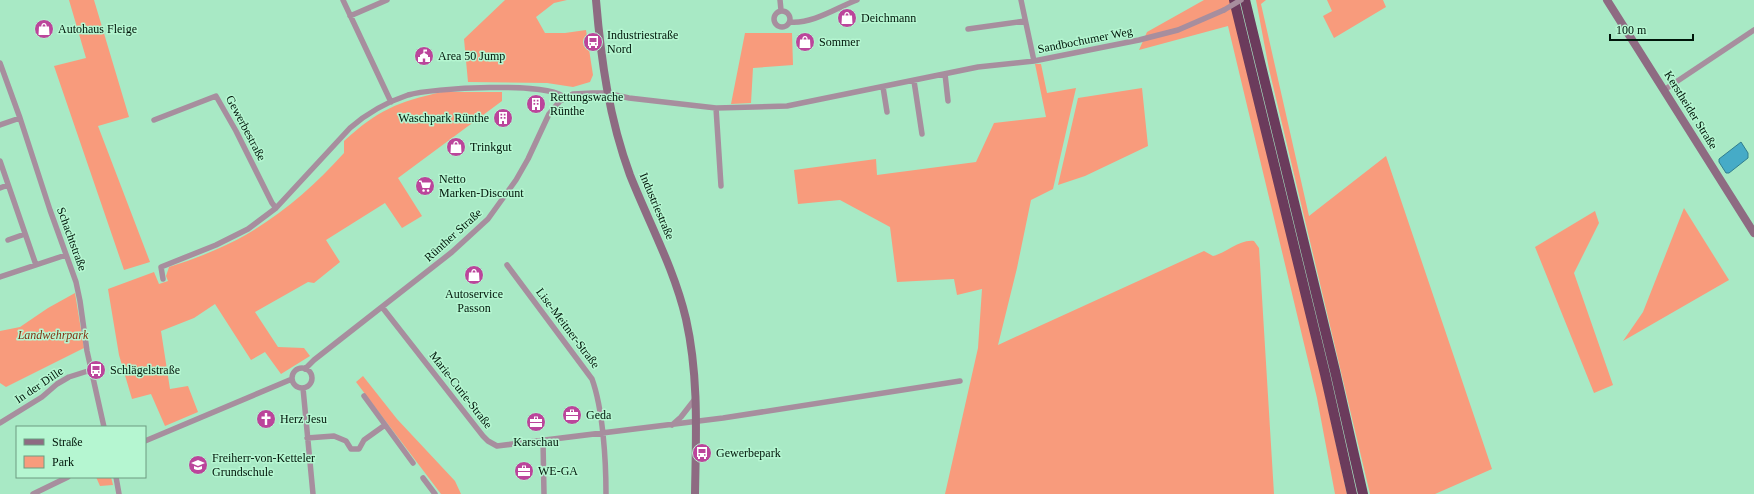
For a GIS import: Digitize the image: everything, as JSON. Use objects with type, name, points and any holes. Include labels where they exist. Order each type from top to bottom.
[{"type":"highway","points":[[1234,0],[1325,374],[1352,494]]},
{"type":"highway","points":[[1245,1],[1332,356],[1363,494]]},
{"type":"street","points":[[343,0],[391,102]]},
{"type":"street","points":[[350,16],[387,0]]},
{"type":"street","name":"Industriestraße","points":[[596,0],[606,94],[625,161],[668,263],[681,301],[690,339],[696,398],[695,494]]},
{"type":"street","points":[[780,0],[781,10]]},
{"type":"street","points":[[781,10],[774,16],[776,25],[782,27],[788,25],[790,22],[804,21],[818,17],[857,0]]},
{"type":"street","points":[[1021,0],[1034,61]]},
{"type":"street","name":"Kerstheider Straße","points":[[1607,0],[1754,233]]},
{"type":"street","name":"Sandbochumer Weg","points":[[606,94],[716,108],[787,106],[978,67],[1034,61],[1163,34],[1197,22],[1245,1]]},
{"type":"street","points":[[781,10],[788,12],[790,15],[790,22]]},
{"type":"street","points":[[968,29],[1025,21]]},
{"type":"street","points":[[1664,90],[1754,30]]},
{"type":"street","name":"Schachtstraße","points":[[0,63],[78,291],[91,370],[104,426]]},
{"type":"street","points":[[945,74],[948,101]]},
{"type":"street","points":[[914,81],[922,134]]},
{"type":"street","points":[[883,87],[887,112]]},
{"type":"street","points":[[163,279],[161,267],[216,245],[248,229],[276,208],[350,128],[391,102],[420,92],[453,88],[539,90],[558,93],[565,98]]},
{"type":"street","name":"Rünther Straße","points":[[146,441],[292,379],[296,370],[305,369],[314,360],[467,240],[488,219],[516,180],[528,159],[549,114],[554,107],[565,98],[582,93],[606,94]]},
{"type":"street","name":"Gewerbestraße","points":[[154,120],[216,96],[276,208]]},
{"type":"street","points":[[716,108],[721,186]]},
{"type":"street","points":[[0,125],[20,118]]},
{"type":"street","points":[[0,161],[36,265]]},
{"type":"street","points":[[0,188],[8,185]]},
{"type":"street","points":[[8,240],[25,234]]},
{"type":"street","points":[[0,277],[66,255]]},
{"type":"street","name":"Lise-Meitner-Straße","points":[[507,265],[592,379],[598,398],[606,476],[606,494]]},
{"type":"street","name":"Marie-Curie-Straße","points":[[382,307],[488,441],[497,446],[696,422]]},
{"type":"street","points":[[292,379],[295,386],[303,388],[308,386],[312,380],[310,373],[305,369]]},
{"type":"street","name":"In der Dille","points":[[0,423],[42,397],[57,384],[69,377],[91,370]]},
{"type":"street","points":[[696,422],[960,381]]},
{"type":"street","points":[[303,388],[313,494]]},
{"type":"street","points":[[364,396],[413,462]]},
{"type":"street","points":[[672,425],[681,417],[696,398]]},
{"type":"street","points":[[307,438],[334,436],[346,441],[352,449],[359,448],[364,440],[385,425]]},
{"type":"street","points":[[543,441],[544,494]]},
{"type":"street","points":[[33,494],[66,478]]},
{"type":"street","points":[[116,478],[119,494]]},
{"type":"street","points":[[423,478],[435,494]]},
{"type":"green space","points":[[69,0],[94,0],[129,117],[98,126],[150,262],[124,270],[54,66],[86,58]]},
{"type":"green space","points":[[505,0],[567,0],[554,3],[536,17],[545,33],[565,33],[586,30],[593,75],[590,82],[573,87],[547,83],[468,82],[464,39]]},
{"type":"green space","points":[[1204,0],[1231,0],[1321,376],[1347,494],[1335,494],[1317,398],[1228,26],[1139,50],[1147,32]]},
{"type":"green space","points":[[1256,0],[1266,0],[1261,4],[1309,216],[1386,156],[1492,469],[1435,494],[1370,494],[1269,69]]},
{"type":"green space","points":[[1327,0],[1383,0],[1386,7],[1334,38],[1323,16],[1332,11]]},
{"type":"green space","points":[[745,33],[792,33],[793,65],[753,68],[751,103],[731,104]]},
{"type":"green space","points":[[1035,64],[1041,64],[1047,93],[1076,88],[1053,189],[1031,200],[1017,268],[998,345],[1204,251],[1213,256],[1238,244],[1254,241],[1259,248],[1274,494],[945,494],[978,348],[982,289],[957,295],[954,279],[897,282],[890,227],[840,200],[798,204],[794,170],[876,159],[877,175],[976,162],[994,123],[1046,117]]},
{"type":"green space","points":[[1142,88],[1148,146],[1085,176],[1058,185],[1078,98]]},
{"type":"green space","points":[[442,92],[502,92],[502,101],[398,178],[422,216],[402,228],[385,203],[326,240],[340,262],[314,283],[308,282],[255,312],[278,347],[304,348],[310,356],[281,374],[265,352],[251,360],[215,304],[194,318],[161,331],[170,389],[188,386],[198,412],[165,426],[151,394],[132,399],[119,355],[108,289],[154,272],[159,284],[168,281],[166,276],[169,267],[204,255],[251,232],[285,209],[330,168],[344,153],[344,141],[367,122],[400,104]]},
{"type":"green space","points":[[1684,208],[1729,280],[1623,341],[1643,312]]},
{"type":"green space","points":[[1595,211],[1599,223],[1574,273],[1613,385],[1594,393],[1535,247]]},
{"type":"green space","name":"Landwehrpark","points":[[75,293],[84,348],[6,387],[0,383],[0,331],[20,327],[48,308]]},
{"type":"green space","points":[[363,376],[397,419],[455,481],[461,494],[441,494],[356,382]]},
{"type":"green space","points":[[96,478],[111,478],[113,485],[100,486]]},
{"type":"water","points":[[1741,142],[1748,153],[1748,158],[1729,173],[1726,173],[1719,162],[1719,159]]},
{"type":"place","name":"Deichmann","points":[[847,18]]},
{"type":"place","name":"Autohaus Fleige","points":[[44,29]]},
{"type":"place","name":"Industriestraße Nord","points":[[593,42]]},
{"type":"place","name":"Sommer","points":[[805,42]]},
{"type":"place","name":"Area 50 Jump","points":[[424,56]]},
{"type":"place","name":"Rettungswache Rünthe","points":[[536,104]]},
{"type":"place","name":"Waschpark Rünthe","points":[[503,118]]},
{"type":"place","name":"Trinkgut","points":[[456,147]]},
{"type":"place","name":"Netto Marken-Discount","points":[[425,186]]},
{"type":"place","name":"Autoservice Passon","points":[[474,275]]},
{"type":"place","name":"Schlägelstraße","points":[[96,370]]},
{"type":"place","name":"Geda","points":[[572,415]]},
{"type":"place","name":"Herz Jesu","points":[[266,419]]},
{"type":"place","name":"Karschau","points":[[536,422]]},
{"type":"place","name":"Gewerbepark","points":[[702,453]]},
{"type":"place","name":"Freiherr-von-Ketteler Grundschule","points":[[198,465]]},
{"type":"place","name":"WE-GA","points":[[524,471]]}]
